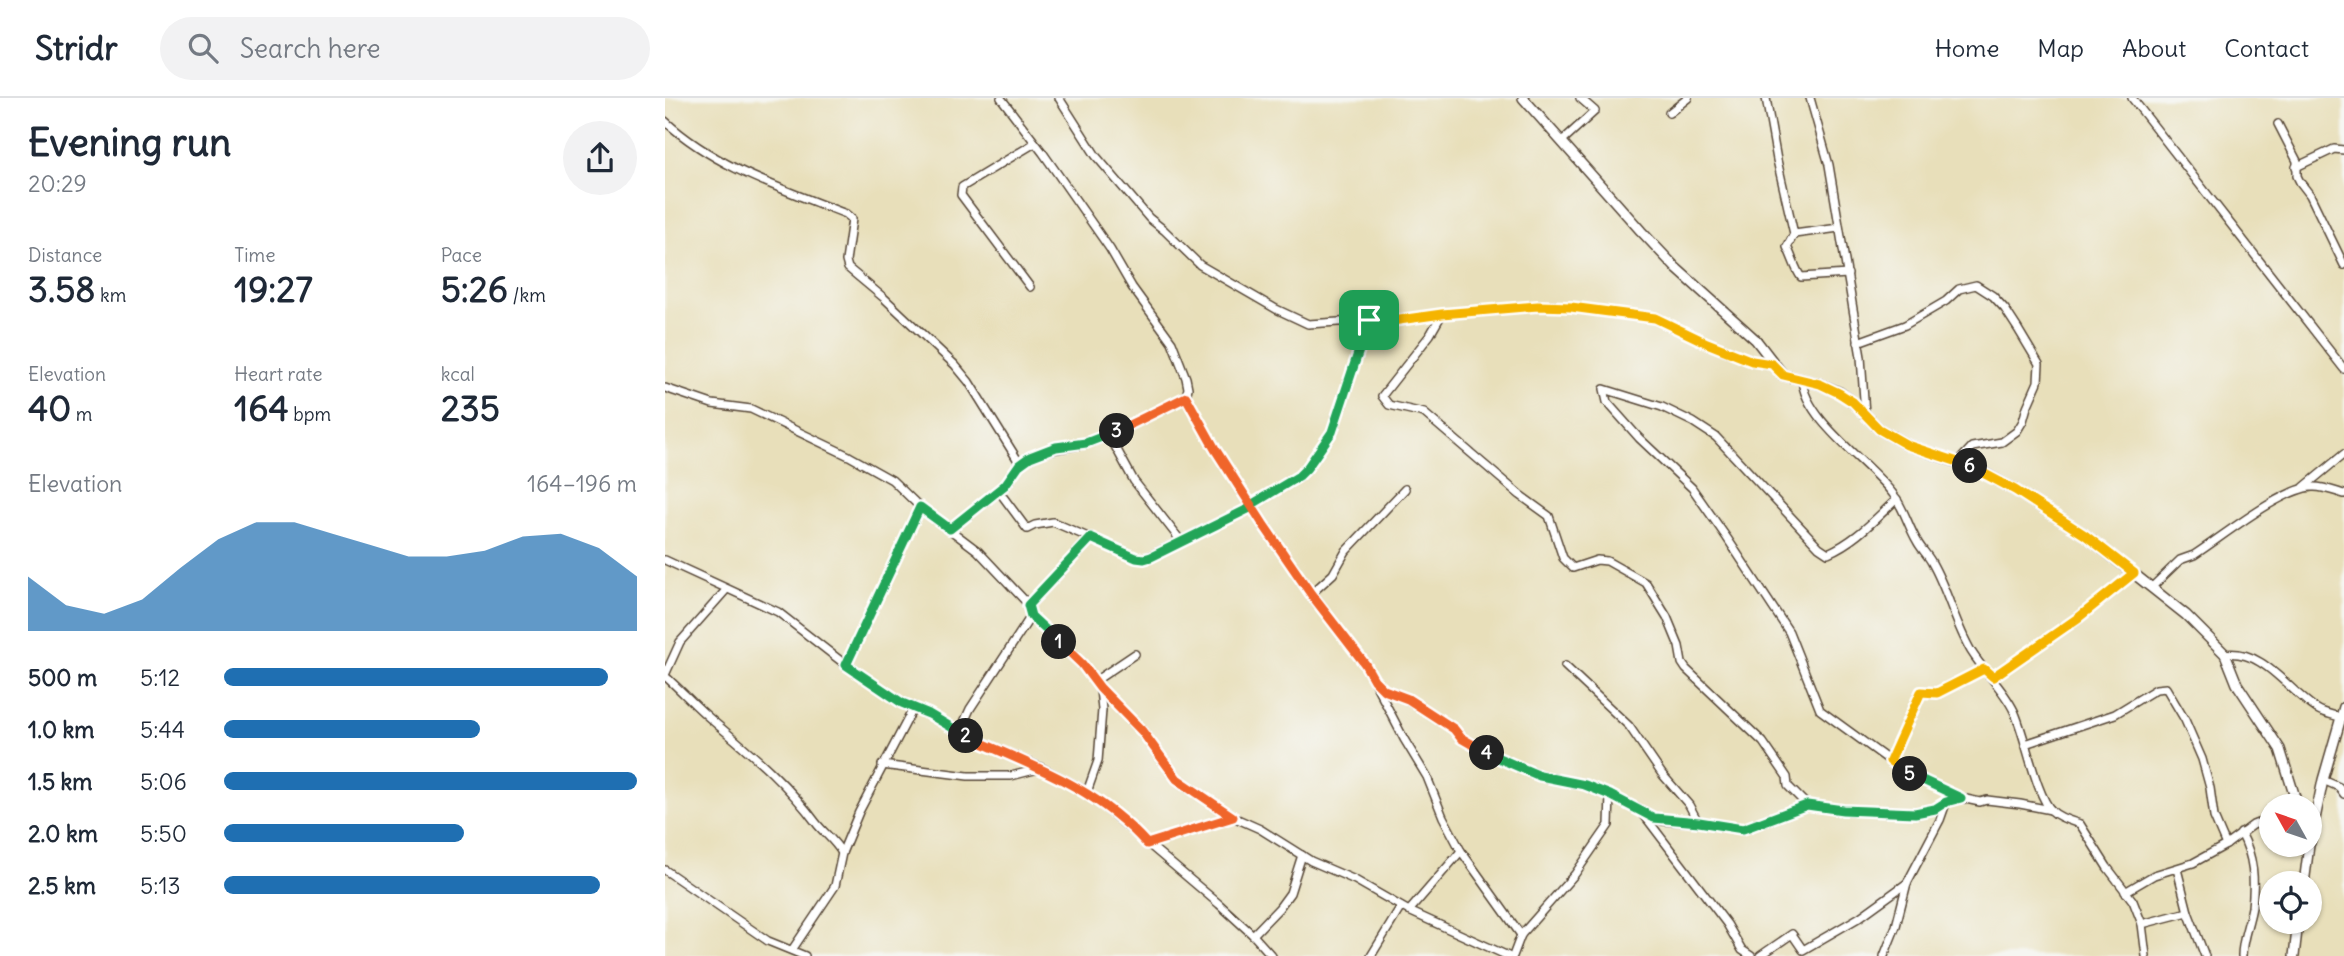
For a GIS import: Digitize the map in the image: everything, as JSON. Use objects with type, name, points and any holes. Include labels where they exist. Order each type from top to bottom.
[{"type":"street","points":[[1001,98],[1172,342],[1186,378],[1186,397],[1252,506],[1311,594],[1347,638],[1374,680],[1427,777],[1443,817],[1461,851],[1521,934]]},
{"type":"street","points":[[1059,98],[1096,156],[1149,218],[1200,265],[1308,324],[1392,321],[1538,306],[1571,307],[1655,318],[1752,361],[1772,364]]},
{"type":"street","points":[[1523,98],[1641,231],[1676,268],[1756,340],[1783,375],[1839,393],[1853,402],[1879,429],[1907,445],[1977,468],[2036,503],[2085,535],[2186,615],[2225,654],[2237,684],[2280,749],[2294,794]]},
{"type":"street","points":[[1562,141],[1595,111],[1580,98]]},
{"type":"street","points":[[1669,113],[1688,98]]},
{"type":"street","points":[[1766,98],[1779,173],[1794,234],[1787,247],[1794,259],[1798,275],[1848,274]]},
{"type":"street","points":[[1810,98],[1829,165],[1848,274],[1865,414]]},
{"type":"street","points":[[2132,98],[2344,369]]},
{"type":"street","points":[[665,121],[687,139],[742,173],[846,214],[852,219],[846,261],[848,268],[955,365],[969,382],[1019,465]]},
{"type":"street","points":[[2278,124],[2297,161],[2300,182],[2310,195],[2344,265]]},
{"type":"street","points":[[1030,287],[961,195],[962,187],[1035,144]]},
{"type":"street","points":[[2296,167],[2334,149],[2344,150]]},
{"type":"street","points":[[1794,234],[1839,228]]},
{"type":"street","points":[[1858,342],[1905,325],[1946,301],[1959,289],[1976,285],[1993,296],[2005,309],[2039,363],[2038,382],[2017,431],[2002,442],[1972,447],[1958,462]]},
{"type":"street","points":[[1442,314],[1430,335],[1382,396],[1389,405],[1424,413],[1520,495],[1549,516],[1563,558],[1573,568],[1597,560],[1607,561],[1646,583],[1667,617],[1686,669],[1763,741],[1787,777],[1787,786],[1807,805]]},
{"type":"street","points":[[998,490],[1027,529],[1053,522],[1144,559],[1252,506],[1307,468],[1332,432],[1369,320]]},
{"type":"street","points":[[1802,379],[1802,389],[1807,400],[1821,418],[1850,452],[1898,499],[1918,543],[1946,590],[1970,648],[1993,677],[2015,713],[2041,792],[2051,810]]},
{"type":"street","points":[[665,388],[712,404],[751,409],[849,456],[892,481],[920,507],[978,551],[1028,605],[1031,616],[1082,664],[1097,685],[1142,731],[1177,779],[1233,817],[1302,855],[1355,880],[1409,911],[1510,956],[1521,934],[1556,897],[1603,835],[1609,825],[1610,795]]},
{"type":"street","points":[[1898,499],[1861,533],[1828,554],[1716,437],[1662,407],[1604,389],[1607,402],[1639,438],[1692,488],[1727,538],[1789,632],[1820,710],[1890,761],[1961,798],[2051,810],[2064,819],[2080,824],[2107,867],[2133,901],[2142,924],[2146,956]]},
{"type":"street","points":[[950,529],[1010,480],[1019,465],[1030,457],[1044,450],[1079,445],[1109,435],[1186,397]]},
{"type":"street","points":[[1109,435],[1134,481],[1181,541]]},
{"type":"street","points":[[2152,587],[2180,560],[2194,555],[2269,506],[2302,488],[2344,454]]},
{"type":"street","points":[[2302,488],[2315,486],[2344,494]]},
{"type":"street","points":[[1311,594],[1333,574],[1346,551],[1405,489]]},
{"type":"street","points":[[846,665],[920,507]]},
{"type":"street","points":[[1028,605],[1091,538]]},
{"type":"street","points":[[665,561],[778,611],[846,665],[902,703],[960,733],[1042,768],[1087,792],[1254,934],[1272,956]]},
{"type":"street","points":[[1993,677],[2078,618],[2134,573]]},
{"type":"street","points":[[726,590],[681,642],[665,676],[763,762],[807,808],[842,853]]},
{"type":"street","points":[[960,733],[970,709],[1031,616]]},
{"type":"street","points":[[2225,654],[2237,652],[2252,656],[2316,708],[2343,714],[2319,794]]},
{"type":"street","points":[[1097,685],[1135,654]]},
{"type":"street","points":[[1565,666],[1629,726],[1699,822]]},
{"type":"street","points":[[1890,761],[1921,692],[1937,693],[1984,669]]},
{"type":"street","points":[[1374,680],[1384,690],[1408,699],[1454,729],[1461,738],[1479,750],[1540,776],[1585,785],[1663,821],[1699,822],[1743,829],[1807,805],[1843,810],[1915,813],[1935,809],[1946,802],[1961,798]]},
{"type":"street","points":[[1087,792],[1098,761],[1102,710],[1097,685]]},
{"type":"street","points":[[2025,744],[2115,714],[2157,689],[2167,688],[2202,759],[2214,817],[2226,845]]},
{"type":"street","points":[[792,950],[835,886],[842,853],[859,812],[914,707]]},
{"type":"street","points":[[882,765],[968,776],[1011,776],[1042,768]]},
{"type":"street","points":[[2323,780],[2339,787],[2344,794]]},
{"type":"street","points":[[1884,956],[1896,926],[1907,883],[1940,820],[1946,802]]},
{"type":"street","points":[[1642,812],[1727,925],[1742,950],[1751,956]]},
{"type":"street","points":[[1147,844],[1233,817]]},
{"type":"street","points":[[2126,891],[2226,845],[2241,832],[2259,824]]},
{"type":"street","points":[[2241,832],[2253,867],[2252,908],[2242,945],[2242,956]]},
{"type":"street","points":[[1409,911],[1461,851]]},
{"type":"street","points":[[1254,934],[1290,893],[1302,855]]},
{"type":"street","points":[[2177,869],[2188,912],[2205,956]]},
{"type":"street","points":[[665,870],[768,941],[805,956]]},
{"type":"street","points":[[1760,956],[1792,934],[1803,950],[1860,917],[1907,883]]},
{"type":"street","points":[[1374,955],[1401,907]]},
{"type":"street","points":[[2142,924],[2188,912]]},
{"type":"street","points":[[2294,956],[2297,934]]},
{"type":"route","points":[[1369,320],[1332,432],[1299,476],[1251,505],[1252,507],[1151,557],[1136,558],[1091,538],[1028,605],[1031,616],[1082,664],[1100,688],[1142,731],[1177,779],[1233,817],[1147,844],[1087,792],[1040,767],[960,733],[929,714],[902,703],[846,665],[920,507],[950,529],[1005,485],[1019,465],[1030,457],[1044,450],[1097,440],[1186,397],[1215,449],[1251,505],[1263,524],[1311,594],[1384,690],[1408,699],[1454,729],[1461,738],[1479,750],[1540,776],[1585,785],[1663,821],[1699,822],[1743,829],[1807,805],[1843,810],[1915,813],[1935,809],[1946,802],[1961,798],[1890,761],[1921,692],[1937,693],[1946,690],[1984,669],[1993,677],[2078,618],[2134,573],[2085,535],[1977,468],[1920,451],[1879,429],[1853,402],[1839,393],[1820,384],[1783,375],[1772,364],[1752,361],[1655,318],[1571,307],[1538,306],[1392,321],[1369,320]]}]
